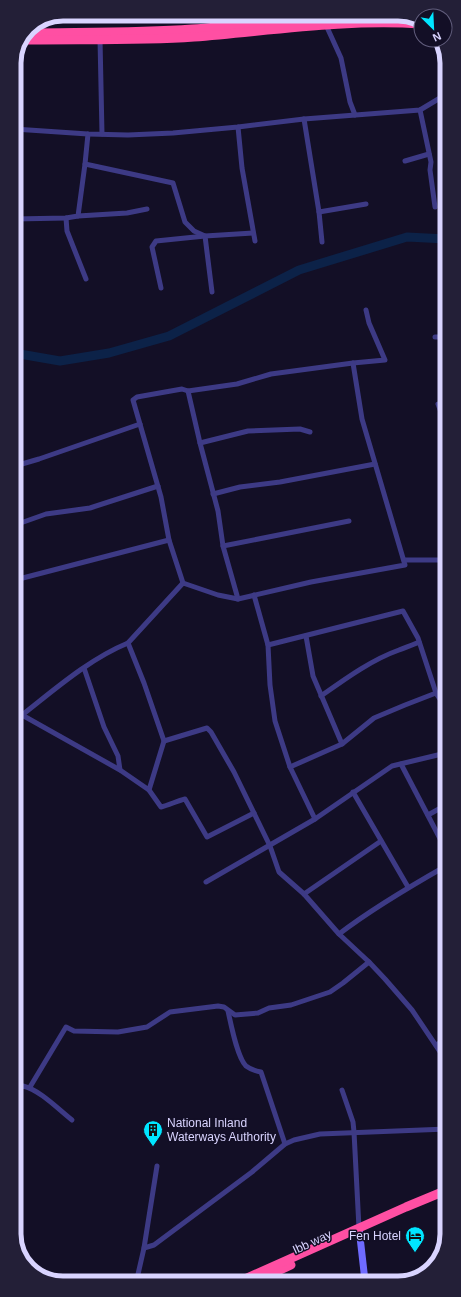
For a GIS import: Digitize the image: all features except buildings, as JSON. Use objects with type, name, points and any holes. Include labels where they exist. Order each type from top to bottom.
[{"type":"highway","points":[[33,33],[190,30],[300,21]]},
{"type":"highway","points":[[28,40],[192,37],[326,24],[331,21]]},
{"type":"highway","points":[[376,21],[413,24]]},
{"type":"highway","points":[[252,1276],[359,1231],[440,1193]]},
{"type":"highway","name":"Ibb way","points":[[266,1276],[359,1231],[440,1200]]},
{"type":"street","points":[[326,24],[341,58],[350,102],[355,115]]},
{"type":"street","points":[[100,39],[102,134]]},
{"type":"street","points":[[21,129],[128,135],[173,133],[304,119],[420,110],[440,98]]},
{"type":"street","points":[[420,110],[429,154],[435,207]]},
{"type":"street","points":[[304,119],[319,212],[322,242]]},
{"type":"street","points":[[238,127],[242,168],[255,241]]},
{"type":"street","points":[[78,216],[88,134]]},
{"type":"street","points":[[405,161],[429,154]]},
{"type":"street","points":[[85,164],[173,183],[185,222],[194,232],[204,236]]},
{"type":"street","points":[[319,212],[366,204]]},
{"type":"street","points":[[21,219],[66,218],[127,213],[147,209]]},
{"type":"street","points":[[66,218],[68,231],[86,279]]},
{"type":"street","points":[[161,288],[152,247],[156,241],[204,236],[253,234]]},
{"type":"street","points":[[204,236],[212,292]]},
{"type":"street","points":[[183,583],[169,540],[161,497],[133,400],[137,397],[182,389],[188,391],[238,384],[271,374],[385,360],[369,323],[366,310]]},
{"type":"street","points":[[435,337],[440,337]]},
{"type":"street","points":[[183,583],[238,599],[311,582],[405,565],[362,419],[353,363]]},
{"type":"street","points":[[188,391],[218,511],[223,546],[238,599]]},
{"type":"street","points":[[438,404],[440,409]]},
{"type":"street","points":[[21,464],[140,424]]},
{"type":"street","points":[[200,443],[229,435],[256,431],[300,429],[310,432]]},
{"type":"street","points":[[213,494],[240,487],[280,482],[375,464]]},
{"type":"street","points":[[21,523],[46,514],[90,508],[158,486]]},
{"type":"street","points":[[223,546],[349,521]]},
{"type":"street","points":[[21,578],[169,540]]},
{"type":"street","points":[[404,560],[440,560]]},
{"type":"street","points":[[183,583],[128,643],[116,648],[84,668],[22,715],[120,770],[148,790],[161,807],[185,799],[207,837],[254,813]]},
{"type":"street","points":[[254,595],[268,645],[270,685],[275,721],[290,767],[315,818]]},
{"type":"street","points":[[268,645],[403,611],[419,642],[436,693],[440,699]]},
{"type":"street","points":[[306,636],[313,676],[342,744]]},
{"type":"street","points":[[321,696],[354,673],[399,650],[419,642]]},
{"type":"street","points":[[128,643],[144,683],[164,741],[148,790]]},
{"type":"street","points":[[84,668],[104,727],[118,756],[120,770]]},
{"type":"street","points":[[290,767],[342,744],[374,718],[405,704],[436,693]]},
{"type":"street","points":[[164,741],[207,728],[211,732],[234,772],[254,813],[270,846],[279,872],[304,894],[339,934],[369,962],[412,1010],[440,1051]]},
{"type":"street","points":[[206,882],[270,846],[315,818],[392,766],[440,754]]},
{"type":"street","points":[[401,764],[440,838]]},
{"type":"street","points":[[353,792],[408,887]]},
{"type":"street","points":[[428,815],[440,808]]},
{"type":"street","points":[[304,894],[381,841]]},
{"type":"street","points":[[339,934],[360,918],[408,887],[440,869]]},
{"type":"street","points":[[30,1088],[66,1027],[74,1031],[118,1032],[148,1027],[170,1012],[218,1006],[224,1007],[235,1015],[258,1013],[269,1008],[291,1005],[330,992],[369,962]]},
{"type":"street","points":[[228,1011],[236,1046],[245,1065],[254,1071],[261,1072],[285,1144]]},
{"type":"street","points":[[436,1045],[440,1042]]},
{"type":"street","points":[[21,1088],[23,1086],[30,1088],[72,1120]]},
{"type":"street","points":[[342,1090],[353,1122],[359,1231],[365,1276]]},
{"type":"street","points":[[144,1248],[154,1245],[252,1172],[285,1144],[294,1140],[320,1134],[440,1129]]},
{"type":"street","points":[[137,1276],[144,1248],[157,1166]]},
{"type":"waterway","points":[[21,354],[60,361],[109,353],[169,336],[299,270],[407,237],[440,239]]},
{"type":"place","name":"National Inland Waterways Authority","points":[[153,1147]]},
{"type":"place","name":"Fen Hotel","points":[[415,1253]]}]
